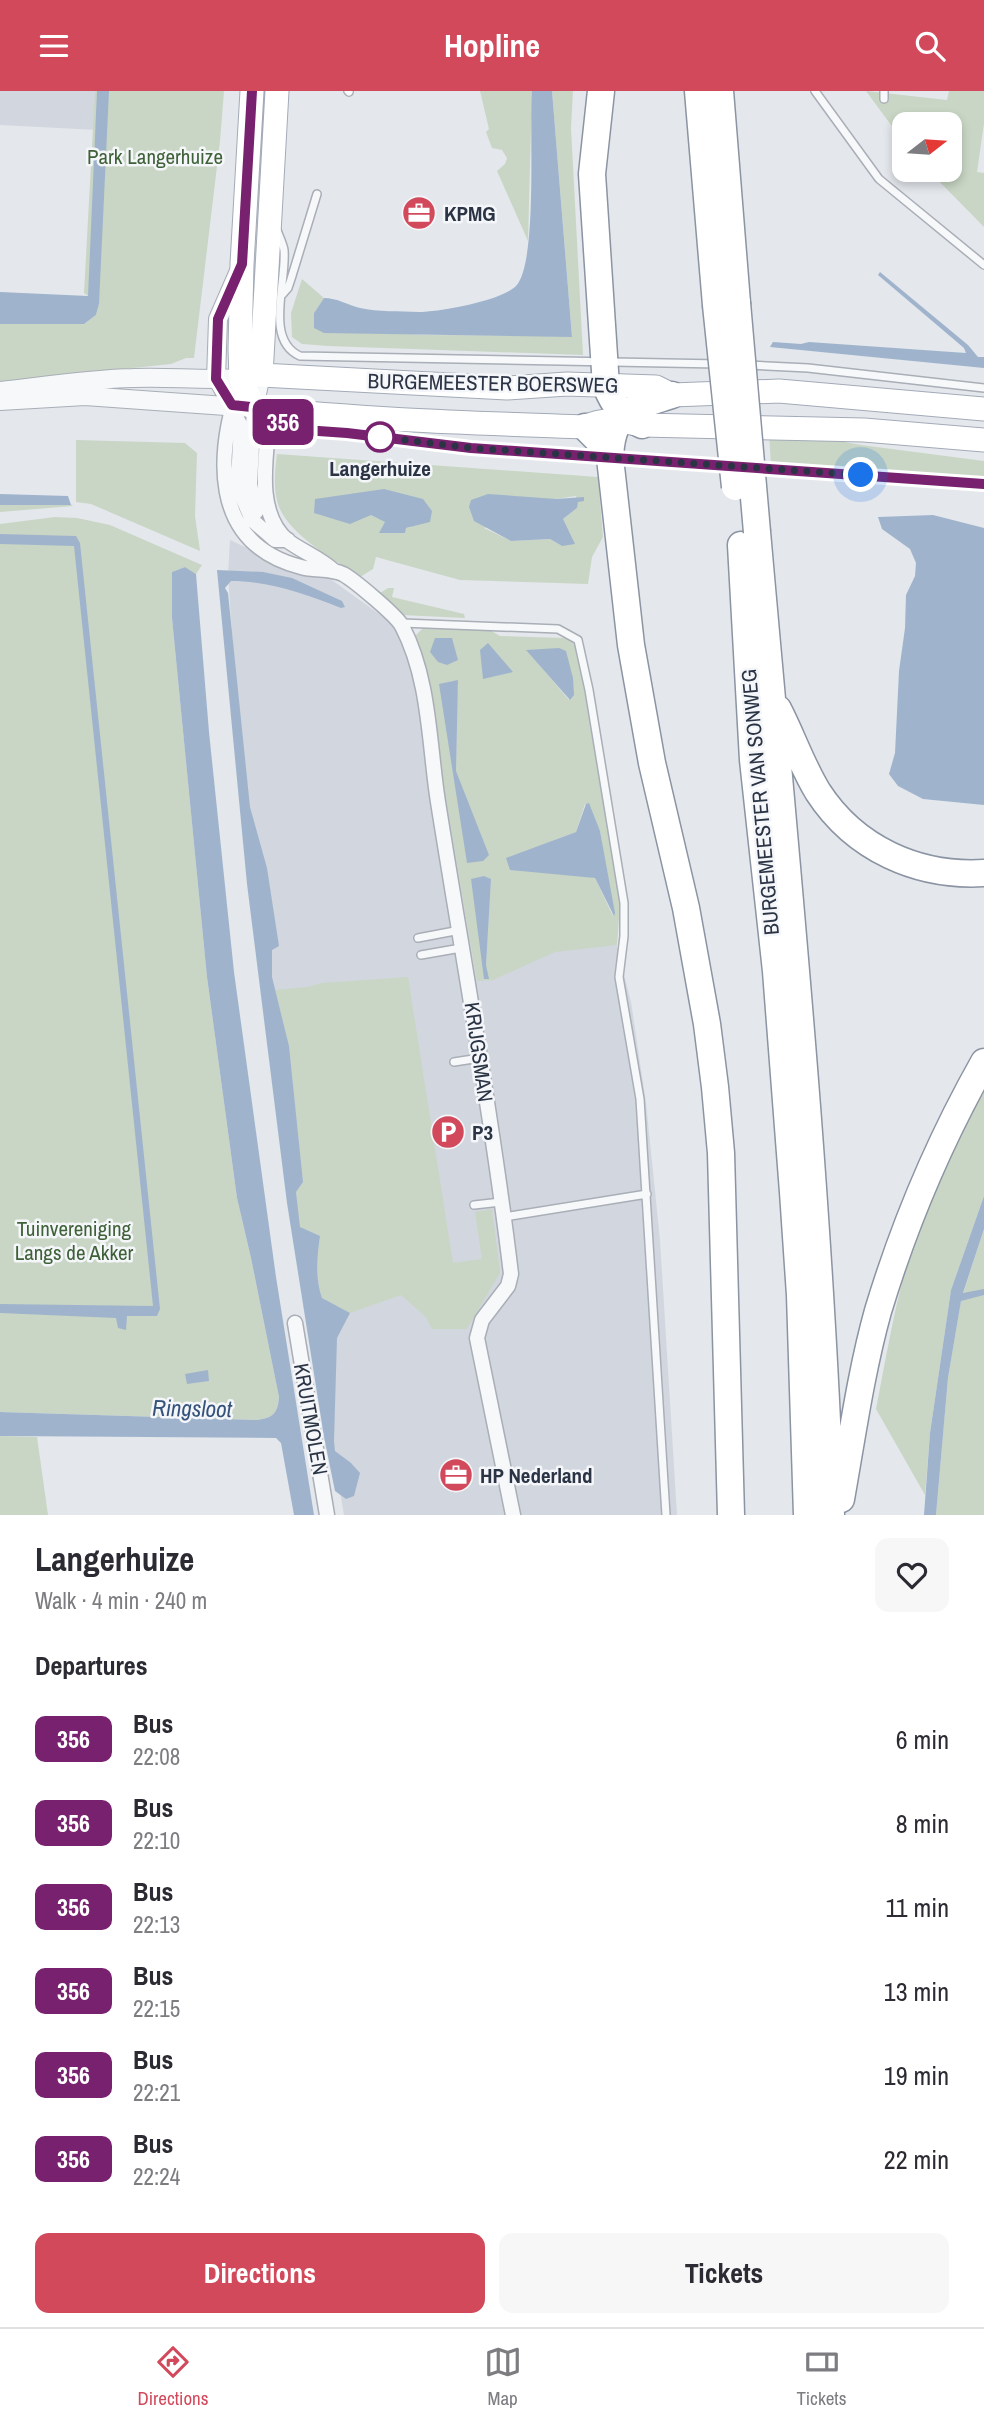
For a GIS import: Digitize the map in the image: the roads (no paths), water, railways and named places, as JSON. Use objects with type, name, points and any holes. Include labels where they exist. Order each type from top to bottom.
[{"type":"highway","points":[[601,91],[592,174],[605,374],[611,399],[627,420]]},
{"type":"highway","name":"BURGEMEESTER VAN SONWEG","points":[[698,91],[726,304],[748,533],[771,695],[813,1160],[831,1515]]},
{"type":"highway","name":"BURGEMEESTER VAN SONWEG","points":[[720,91],[726,304]]},
{"type":"highway","points":[[610,458],[627,420],[642,404],[672,395]]},
{"type":"highway","points":[[578,427],[602,444],[610,458],[631,645],[652,763],[686,908],[707,1024],[722,1179],[731,1515]]},
{"type":"highway","name":"BURGEMEESTER VAN SONWEG","points":[[748,533],[753,760],[776,971],[793,1192],[800,1295],[807,1515]]},
{"type":"highway","points":[[771,695],[819,793],[837,816],[859,837],[880,852],[904,862],[936,871],[984,873]]},
{"type":"highway","points":[[838,1515],[878,1314],[902,1239],[925,1183],[984,1062]]},
{"type":"main road","points":[[252,91],[242,264],[252,407]]},
{"type":"main road","points":[[251,377],[262,343],[277,91]]},
{"type":"main road","name":"BURGEMEESTER BOERSWEG","points":[[251,377],[507,388],[567,384],[605,374],[656,387],[672,395],[779,391],[984,409]]},
{"type":"main road","name":"BURGEMEESTER BOERSWEG","points":[[252,407],[358,417],[578,427],[598,421],[627,420],[864,430],[984,440]]},
{"type":"street","points":[[242,264],[218,319],[216,379],[252,407],[250,485],[261,526]]},
{"type":"street","name":"BURGEMEESTER BOERSWEG","points":[[0,391],[131,378],[251,377]]},
{"type":"street","name":"BURGEMEESTER BOERSWEG","points":[[0,401],[85,397],[252,407]]},
{"type":"street","name":"KRIJGSMAN","points":[[252,407],[226,437],[224,478],[239,509],[246,534],[270,555],[301,567],[345,575],[379,601],[401,623],[414,650],[463,947],[511,1273],[508,1286],[482,1320],[477,1338],[513,1515]]},
{"type":"street","name":"KRIJGSMAN","points":[[252,407],[267,501],[276,526],[288,540],[324,561],[334,571]]},
{"type":"street","name":"KRIJGSMAN","points":[[239,509],[275,540],[288,540]]},
{"type":"street","name":"KRUITMOLEN","points":[[295,1322],[327,1515]]},
{"type":"lane","points":[[815,91],[878,179],[984,265]]},
{"type":"lane","points":[[262,343],[272,337],[274,309],[291,279],[317,194]]},
{"type":"lane","points":[[270,210],[284,249],[281,296]]},
{"type":"lane","name":"BURGEMEESTER BOERSWEG","points":[[281,296],[280,333],[285,346],[292,352],[309,356],[605,374],[808,368],[984,389]]},
{"type":"lane","points":[[252,407],[290,429],[471,448],[984,484]]},
{"type":"lane","points":[[246,534],[256,534],[271,513]]},
{"type":"lane","points":[[401,623],[558,629],[578,640],[589,690],[624,903],[619,977],[640,1100],[666,1515]]},
{"type":"lane","points":[[418,937],[460,930]]},
{"type":"lane","points":[[421,954],[463,947]]},
{"type":"lane","points":[[454,1062],[480,1058]]},
{"type":"lane","points":[[504,1217],[647,1194]]},
{"type":"lane","points":[[474,1205],[501,1202]]},
{"type":"water","points":[[97,91],[109,91],[99,304],[96,315],[84,324],[0,324],[0,292],[88,296]]},
{"type":"water","points":[[532,91],[552,91],[572,337],[324,333],[314,328],[314,313],[324,298],[367,309],[419,312],[484,301],[516,286],[523,273],[530,224]]},
{"type":"water","points":[[880,272],[968,345],[978,357],[984,357],[984,368],[770,347],[773,342],[809,342],[966,353],[964,348],[878,275]]},
{"type":"water","points":[[384,489],[423,499],[432,511],[430,522],[406,528],[405,533],[379,533],[385,522],[371,515],[350,524],[314,513],[315,499]]},
{"type":"water","points":[[0,494],[68,496],[71,505],[0,505]]},
{"type":"water","points":[[488,494],[556,499],[584,497],[584,501],[578,502],[577,508],[563,519],[575,544],[562,546],[550,539],[511,541],[474,521],[469,507],[471,500]]},
{"type":"water","points":[[933,515],[984,528],[984,805],[923,799],[898,786],[889,774],[895,753],[906,595],[915,576],[916,563],[910,549],[882,529],[878,517]]},
{"type":"water","points":[[0,534],[76,536],[80,543],[160,1309],[157,1316],[127,1316],[126,1330],[118,1328],[116,1318],[0,1313],[0,1304],[153,1306],[74,546],[0,544]]},
{"type":"water","points":[[185,567],[196,574],[234,972],[276,1277],[314,1515],[294,1515],[281,1443],[276,1438],[0,1436],[0,1412],[257,1420],[274,1414],[278,1403],[279,1397],[237,1198],[207,977],[172,618],[172,572]]},
{"type":"water","points":[[217,570],[263,572],[292,578],[342,601],[345,607],[260,583],[231,581],[225,588],[228,593],[250,807],[267,868],[279,946],[272,950],[272,977],[289,1046],[303,1182],[296,1192],[300,1227],[320,1236],[317,1259],[322,1298],[350,1313],[337,1338],[334,1441],[335,1451],[360,1473],[354,1496],[346,1499],[335,1491],[324,1437],[287,1203],[247,884]]},
{"type":"water","points":[[435,638],[452,638],[458,660],[447,665],[438,662],[430,652]]},
{"type":"water","points":[[488,643],[513,672],[483,679],[480,650]]},
{"type":"water","points":[[559,648],[566,651],[573,678],[574,695],[570,700],[526,650]]},
{"type":"water","points":[[458,680],[456,771],[489,855],[483,861],[467,863],[439,684]]},
{"type":"water","points":[[589,803],[600,831],[614,916],[595,878],[510,870],[506,858],[576,832],[586,804]]},
{"type":"water","points":[[484,876],[491,879],[486,965],[489,979],[484,979],[471,879]]},
{"type":"water","points":[[984,1196],[984,1229],[963,1293],[984,1289],[984,1295],[961,1301],[948,1378],[936,1515],[924,1515],[930,1433],[951,1290]]},
{"type":"water","points":[[208,1370],[209,1381],[187,1384],[185,1374]]},
{"type":"place","name":"KPMG","points":[[419,213]]},
{"type":"place","name":"Langerhuize","points":[[380,437]]},
{"type":"place","name":"P3","points":[[448,1132]]},
{"type":"place","name":"HP Nederland","points":[[456,1475]]},
{"type":"park label","name":"Park Langerhuize","points":[[155,156]]},
{"type":"park label","name":"Tuinvereniging Langs de Akker","points":[[74,1240]]},
{"type":"water label","name":"Ringsloot","points":[[192,1408]]}]
